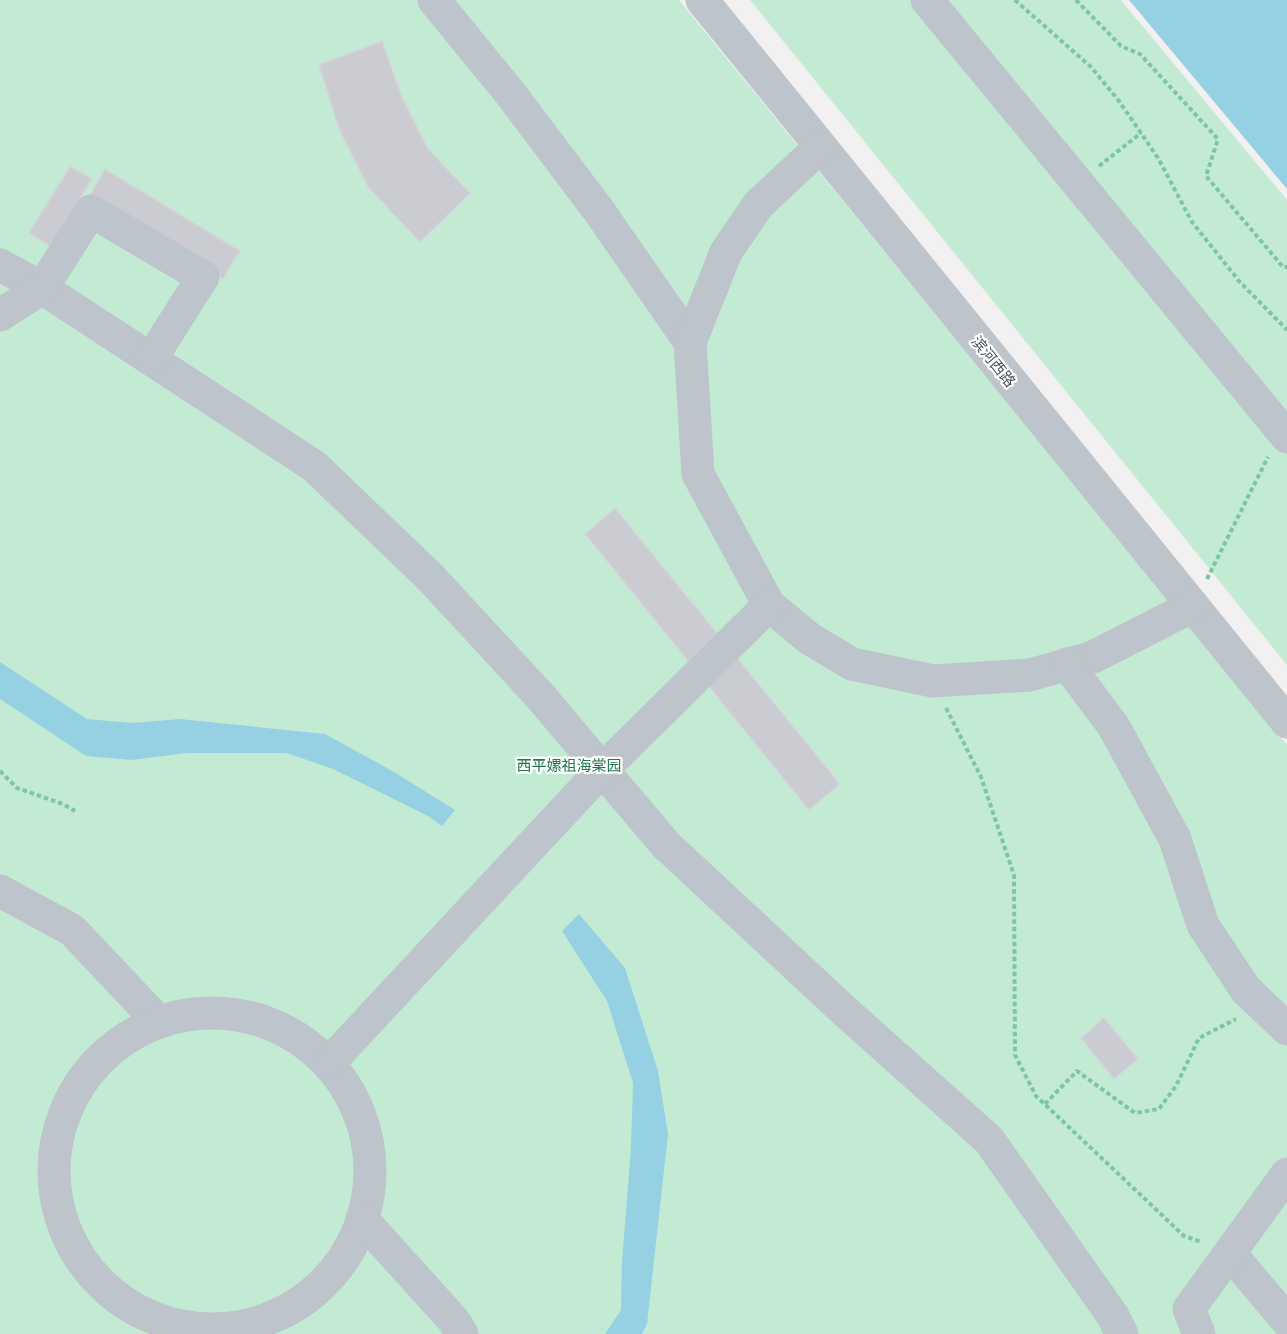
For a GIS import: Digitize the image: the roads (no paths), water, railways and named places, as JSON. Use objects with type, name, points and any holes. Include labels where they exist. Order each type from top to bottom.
[{"type":"street","points":[[434,0],[510,93],[599,211],[690,342]]},
{"type":"street","name":"滨河西路","points":[[702,0],[1287,722]]},
{"type":"street","points":[[927,0],[1284,434]]},
{"type":"street","points":[[820,147],[758,205],[726,252],[690,342],[698,474],[769,605],[810,639],[852,664],[933,681],[1030,675],[1093,657],[1193,606]]},
{"type":"street","points":[[0,315],[42,288],[91,211],[202,277],[151,359]]},
{"type":"street","points":[[0,265],[42,288],[314,466],[430,577],[540,696],[674,852],[849,1015],[989,1140],[1113,1316],[1122,1334]]},
{"type":"street","points":[[330,1062],[602,770],[769,605]]},
{"type":"street","points":[[1067,664],[1114,727],[1175,839],[1203,925],[1246,990],[1287,1029]]},
{"type":"street","points":[[0,891],[72,930],[158,1021]]},
{"type":"street","points":[[211,1011],[264,1020],[312,1046],[330,1062],[348,1087],[368,1137],[370,1191],[362,1219],[354,1243],[322,1287],[280,1316],[230,1330],[179,1328],[131,1310],[92,1277],[65,1233],[53,1183],[58,1132],[78,1085],[113,1047],[158,1021],[211,1011]]},
{"type":"street","points":[[1199,1334],[1189,1309],[1230,1253],[1283,1190]]},
{"type":"street","points":[[362,1219],[454,1321],[462,1334]]},
{"type":"street","points":[[1230,1253],[1287,1321]]},
{"type":"water","points":[[1129,0],[1287,0],[1287,189]]},
{"type":"water","points":[[0,662],[87,719],[133,723],[180,719],[325,734],[394,772],[455,810],[442,826],[428,816],[333,769],[287,753],[187,753],[131,760],[86,756],[0,699]]},
{"type":"water","points":[[579,914],[625,968],[658,1071],[668,1134],[647,1324],[642,1334],[605,1334],[621,1310],[633,1083],[607,1001],[562,931]]},
{"type":"park label","name":"西平嫘祖海棠园","points":[[569,765]]}]
